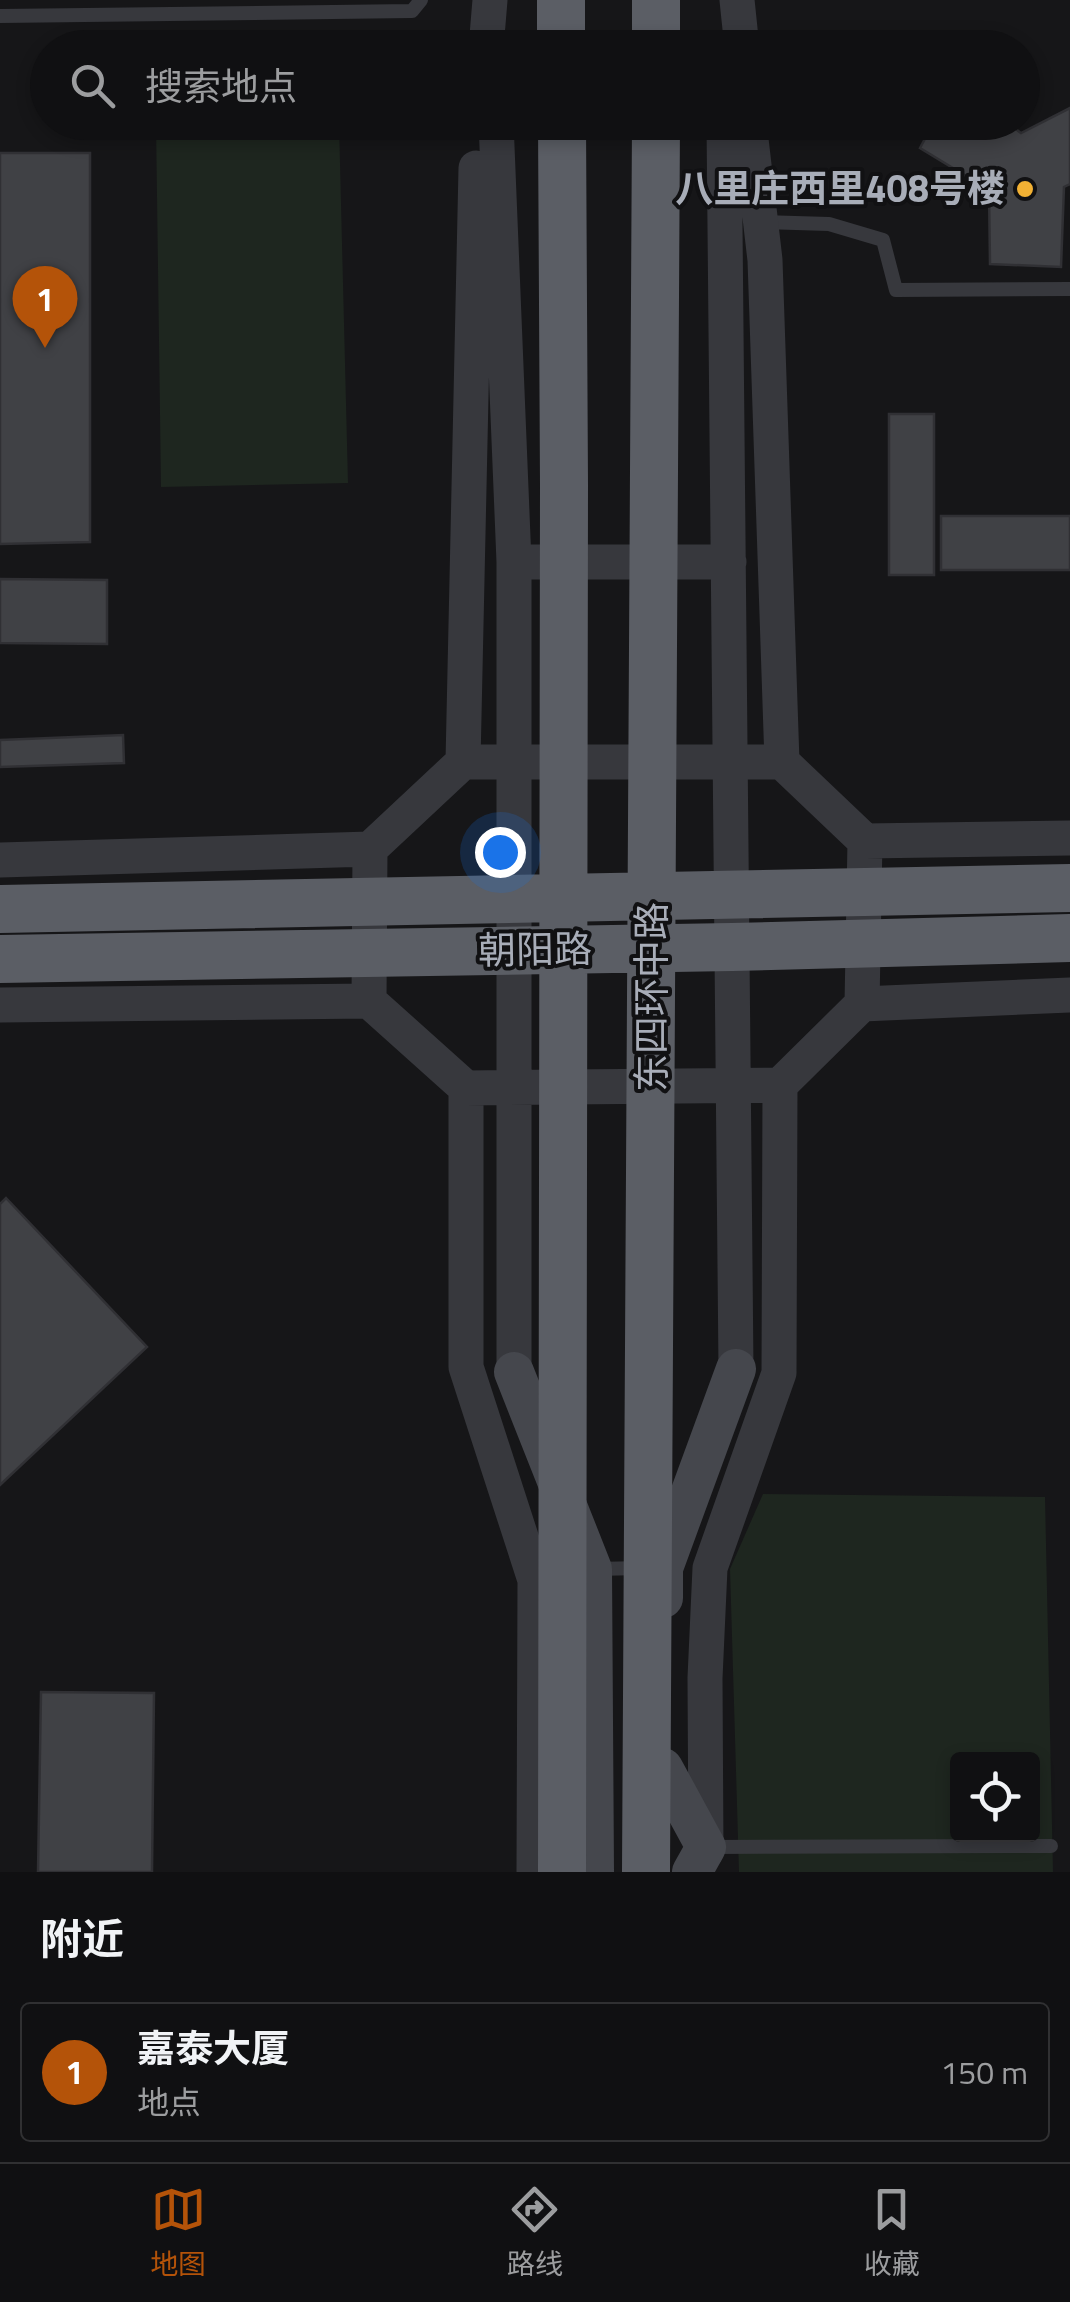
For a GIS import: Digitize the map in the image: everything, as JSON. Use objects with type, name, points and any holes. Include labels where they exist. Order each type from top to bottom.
[{"type":"highway","points":[[561,0],[561,30]]},
{"type":"highway","points":[[656,0],[656,30]]},
{"type":"highway","points":[[562,140],[562,1872]]},
{"type":"highway","name":"东四环中路","points":[[646,1872],[656,140]]},
{"type":"highway","name":"朝阳路","points":[[0,909],[1070,888]]},
{"type":"highway","name":"朝阳路","points":[[0,959],[1070,938]]},
{"type":"main road","points":[[594,1872],[629,1564],[736,1369]]},
{"type":"main road","points":[[514,1372],[629,1564],[663,1768],[663,1872]]},
{"type":"main road","points":[[663,1768],[702,1864]]},
{"type":"street","points":[[490,30],[491,0]]},
{"type":"street","points":[[723,0],[724,30]]},
{"type":"street","points":[[737,0],[740,30]]},
{"type":"street","points":[[462,762],[479,140]]},
{"type":"street","points":[[497,140],[514,562],[514,1372]]},
{"type":"street","points":[[724,140],[736,1369]]},
{"type":"street","points":[[751,140],[766,260],[782,762]]},
{"type":"street","points":[[514,562],[730,562]]},
{"type":"street","points":[[0,860],[370,850],[462,762],[782,762],[865,841],[1070,838]]},
{"type":"street","points":[[862,1004],[865,841]]},
{"type":"street","points":[[368,1001],[370,850]]},
{"type":"street","points":[[0,1005],[368,1001],[466,1088],[780,1084],[862,1004],[1070,996]]},
{"type":"street","points":[[702,1864],[710,1568],[778,1373],[780,1084]]},
{"type":"street","points":[[466,1088],[466,1367],[535,1580],[534,1872]]},
{"type":"lane","points":[[0,16],[412,11],[421,0]]},
{"type":"lane","points":[[760,222],[829,224],[883,240],[896,290],[1070,290]]},
{"type":"lane","points":[[702,1864],[1051,1846]]},
{"type":"shaded area","points":[[156,140],[339,140],[348,483],[161,487]]},
{"type":"shaded area","points":[[763,1494],[1045,1497],[1053,1872],[739,1872],[730,1569]]},
{"type":"building","name":"八里庄西里408号楼","points":[[1070,108],[1070,184],[1064,187],[1061,267],[990,264],[989,190],[920,148],[924,140],[1040,140],[1040,123]]},
{"type":"building","points":[[0,153],[90,153],[90,542],[0,544]]},
{"type":"building","points":[[889,414],[934,414],[934,575],[889,575]]},
{"type":"building","points":[[941,516],[1070,516],[1070,570],[941,570]]},
{"type":"building","points":[[0,579],[107,580],[107,644],[0,643]]},
{"type":"building","points":[[123,735],[124,763],[0,767],[0,740]]},
{"type":"building","points":[[6,1198],[147,1347],[0,1485],[0,1204]]},
{"type":"building","points":[[41,1692],[154,1693],[152,1872],[38,1872]]},
{"type":"place","name":"八里庄西里408号楼","points":[[1025,189]]},
{"type":"place","name":"嘉泰大厦","points":[[45,348]]}]
